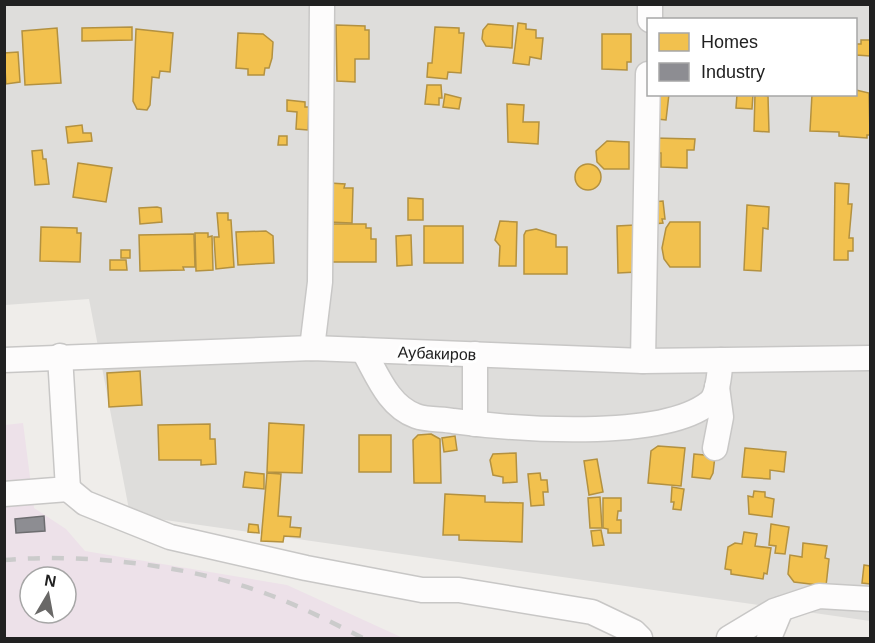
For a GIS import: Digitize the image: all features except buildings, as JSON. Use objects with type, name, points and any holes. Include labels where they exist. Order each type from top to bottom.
[{"type":"street","points":[[312,348],[320,282],[322,4]]},
{"type":"street","points":[[643,361],[648,96]]},
{"type":"street","name":"Аубакиров","points":[[4,360],[60,356],[312,348],[643,361],[870,358]]},
{"type":"street","points":[[363,350],[392,400],[416,416],[507,429],[627,428],[687,415],[711,402],[717,387],[721,360]]},
{"type":"street","points":[[475,354],[475,424]]},
{"type":"street","points":[[60,356],[68,489]]},
{"type":"street","points":[[715,448],[721,417],[717,387]]},
{"type":"street","points":[[4,494],[68,489],[86,503],[170,537],[306,568],[422,590],[459,590],[592,612],[620,632],[634,632],[640,639]]},
{"type":"street","points":[[729,639],[781,609],[819,596],[870,599]]},
{"type":"street","points":[[769,639],[781,609]]},
{"type":"shaded area","points":[[5,5],[870,5],[870,621],[130,515],[89,299],[5,305]]},
{"type":"shaded area","points":[[23,423],[34,508],[66,529],[85,551],[287,585],[403,638],[5,638],[5,425]]},
{"type":"railway","points":[[4,560],[36,558],[103,560],[204,575],[279,599],[363,638]]}]
